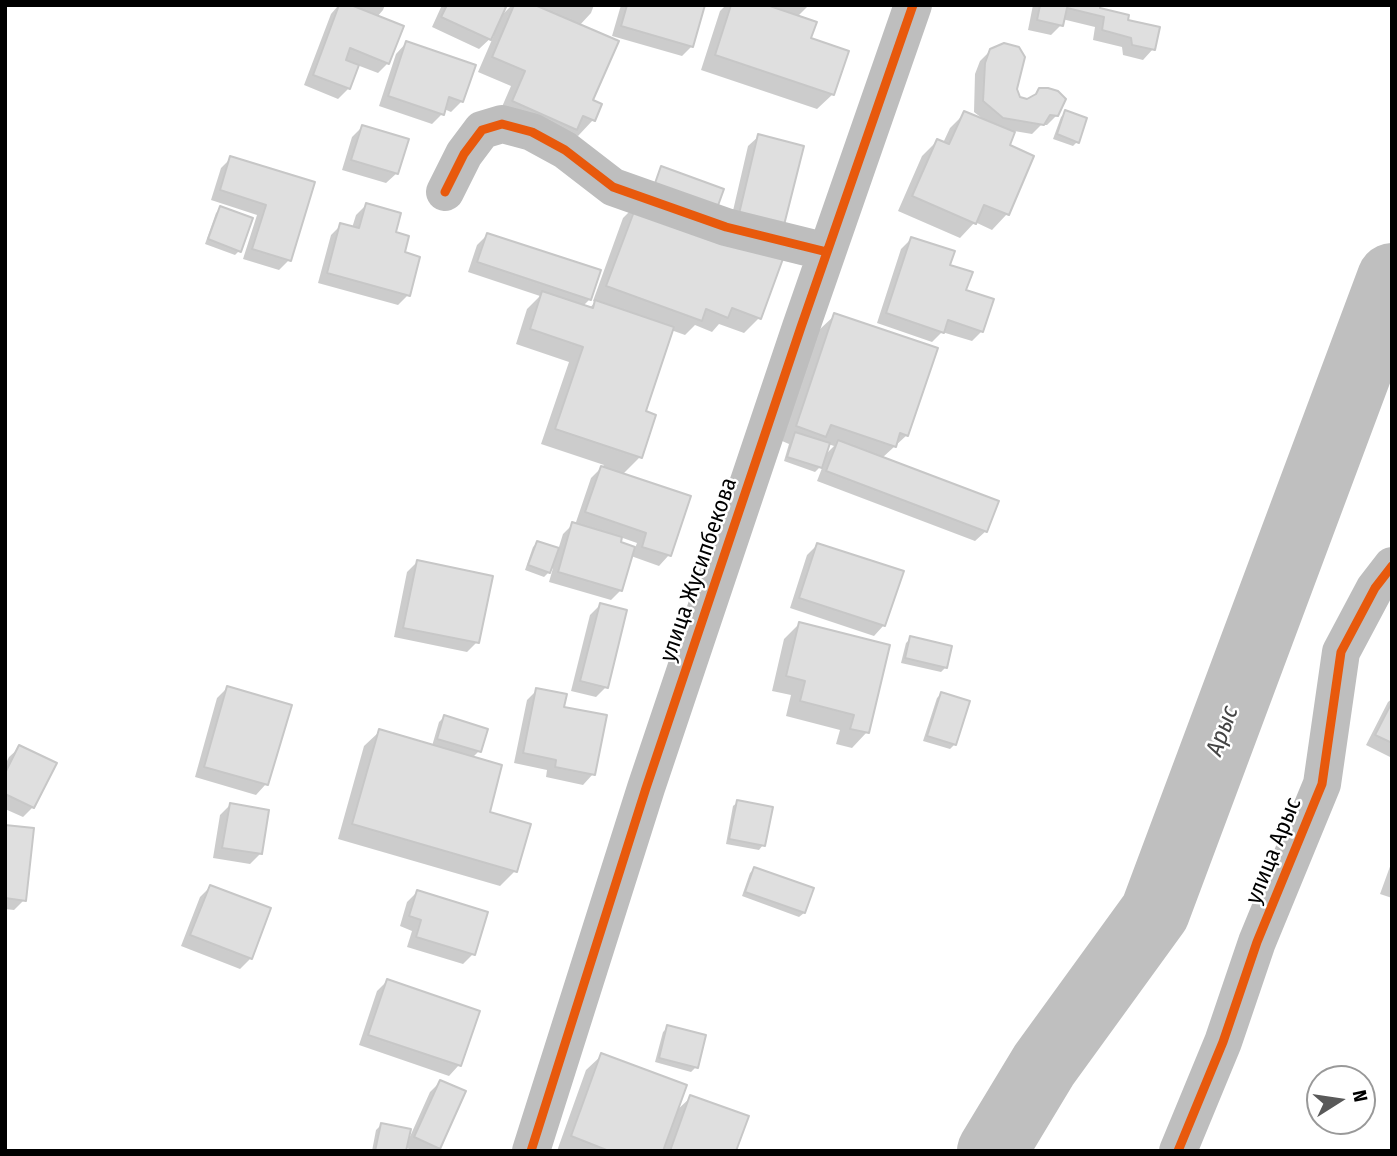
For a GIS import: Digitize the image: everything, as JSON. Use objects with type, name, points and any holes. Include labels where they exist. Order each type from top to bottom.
[{"type":"street","name":"улица Жусипбекова","points":[[531,1151],[641,801],[913,5]]},
{"type":"street","points":[[445,192],[464,154],[482,130],[502,124],[532,132],[565,150],[613,187],[726,227],[827,251]]},
{"type":"street","name":"улица Арыс","points":[[1178,1151],[1223,1042],[1257,942],[1322,784],[1342,652],[1376,588],[1392,566]]},
{"type":"building","points":[[339,5],[351,5],[404,26],[389,64],[350,48],[346,60],[359,65],[350,89],[313,75]]},
{"type":"building","points":[[447,5],[506,7],[491,40],[441,17]]},
{"type":"building","points":[[514,5],[535,5],[619,41],[593,100],[602,104],[595,121],[583,116],[577,130],[512,101],[525,71],[492,57]]},
{"type":"building","points":[[627,5],[705,5],[693,47],[621,26]]},
{"type":"building","points":[[731,5],[767,5],[817,22],[811,38],[849,51],[834,95],[715,55]]},
{"type":"building","points":[[1040,5],[1100,5],[1100,8],[1129,15],[1128,20],[1160,27],[1155,50],[1132,45],[1131,38],[1102,30],[1104,17],[1067,8],[1063,26],[1037,20]]},
{"type":"building","points":[[406,41],[476,65],[463,102],[449,97],[444,115],[388,96]]},
{"type":"building","points":[[1004,43],[1019,47],[1025,57],[1017,89],[1020,97],[1027,99],[1036,94],[1039,88],[1048,88],[1058,91],[1066,99],[1058,116],[1050,115],[1044,125],[1003,118],[983,101],[985,63],[990,49]]},
{"type":"building","points":[[1065,110],[1087,118],[1079,143],[1057,134]]},
{"type":"building","points":[[964,111],[1015,132],[1010,145],[1034,156],[1009,215],[984,205],[976,224],[912,196],[937,139],[949,144]]},
{"type":"building","points":[[362,125],[409,139],[398,174],[351,160]]},
{"type":"building","points":[[758,134],[804,146],[783,229],[738,218]]},
{"type":"building","points":[[230,156],[315,182],[291,261],[252,249],[266,205],[220,190]]},
{"type":"building","points":[[661,166],[724,189],[716,211],[653,189]]},
{"type":"building","points":[[638,201],[784,256],[761,319],[732,308],[728,318],[706,309],[702,321],[606,286]]},
{"type":"building","points":[[366,203],[401,213],[396,232],[409,236],[405,252],[420,257],[410,296],[327,273],[340,223],[359,228]]},
{"type":"building","points":[[220,206],[253,218],[241,252],[208,239]]},
{"type":"building","points":[[487,233],[601,270],[591,300],[477,262]]},
{"type":"building","points":[[911,237],[955,251],[950,265],[973,272],[966,290],[994,299],[983,332],[948,320],[944,333],[886,313]]},
{"type":"building","points":[[542,291],[593,308],[595,300],[674,327],[646,411],[656,415],[642,458],[555,429],[583,347],[530,329]]},
{"type":"building","points":[[834,313],[938,348],[908,436],[900,433],[896,447],[831,425],[826,437],[796,426]]},
{"type":"building","points":[[795,432],[830,443],[822,468],[787,457]]},
{"type":"building","points":[[838,440],[999,501],[987,532],[826,471]]},
{"type":"building","points":[[601,466],[691,496],[671,556],[642,547],[646,533],[585,512]]},
{"type":"building","points":[[572,522],[622,537],[621,542],[635,547],[622,591],[558,572]]},
{"type":"building","points":[[537,541],[559,548],[550,573],[528,565]]},
{"type":"building","points":[[817,543],[904,571],[885,626],[799,598]]},
{"type":"building","points":[[417,560],[493,576],[479,643],[403,628]]},
{"type":"building","points":[[600,603],[627,610],[608,688],[580,681]]},
{"type":"building","points":[[799,622],[890,645],[869,733],[850,729],[854,715],[800,701],[805,681],[786,676]]},
{"type":"building","points":[[910,636],[952,646],[947,668],[905,658]]},
{"type":"building","points":[[227,686],[292,705],[268,785],[204,767]]},
{"type":"building","points":[[536,688],[567,694],[564,707],[607,715],[595,775],[555,767],[556,760],[523,753]]},
{"type":"building","points":[[941,692],[970,701],[956,745],[927,736]]},
{"type":"building","points":[[1392,702],[1392,743],[1375,735]]},
{"type":"building","points":[[444,715],[488,729],[481,752],[437,739]]},
{"type":"building","points":[[379,729],[502,765],[490,812],[531,824],[517,872],[352,824]]},
{"type":"building","points":[[19,745],[57,763],[34,808],[5,794],[5,773]]},
{"type":"building","points":[[737,800],[773,807],[765,846],[729,839]]},
{"type":"building","points":[[230,803],[269,810],[262,854],[222,848]]},
{"type":"building","points":[[5,825],[34,828],[26,901],[5,898]]},
{"type":"building","points":[[754,867],[814,888],[805,913],[745,892]]},
{"type":"building","points":[[210,885],[271,908],[252,959],[190,935]]},
{"type":"building","points":[[417,890],[488,912],[475,955],[416,937],[421,920],[409,916]]},
{"type":"building","points":[[387,979],[480,1011],[461,1066],[368,1035]]},
{"type":"building","points":[[667,1025],[706,1035],[698,1068],[659,1058]]},
{"type":"building","points":[[601,1053],[687,1085],[663,1151],[609,1151],[571,1136]]},
{"type":"building","points":[[440,1080],[466,1091],[440,1149],[414,1137]]},
{"type":"building","points":[[690,1095],[749,1116],[736,1151],[670,1151]]},
{"type":"building","points":[[381,1123],[411,1129],[406,1151],[375,1151]]},
{"type":"waterway","name":"Арыс","points":[[992,1151],[1044,1065],[1155,912],[1392,278]]},
{"type":"cycle path","points":[[531,1151],[646,788],[913,5]]},
{"type":"cycle path","points":[[445,192],[464,154],[482,130],[502,124],[532,132],[565,150],[613,187],[726,227],[827,252]]},
{"type":"cycle path","points":[[1178,1151],[1223,1042],[1257,942],[1322,784],[1341,652],[1375,588],[1392,566]]}]
